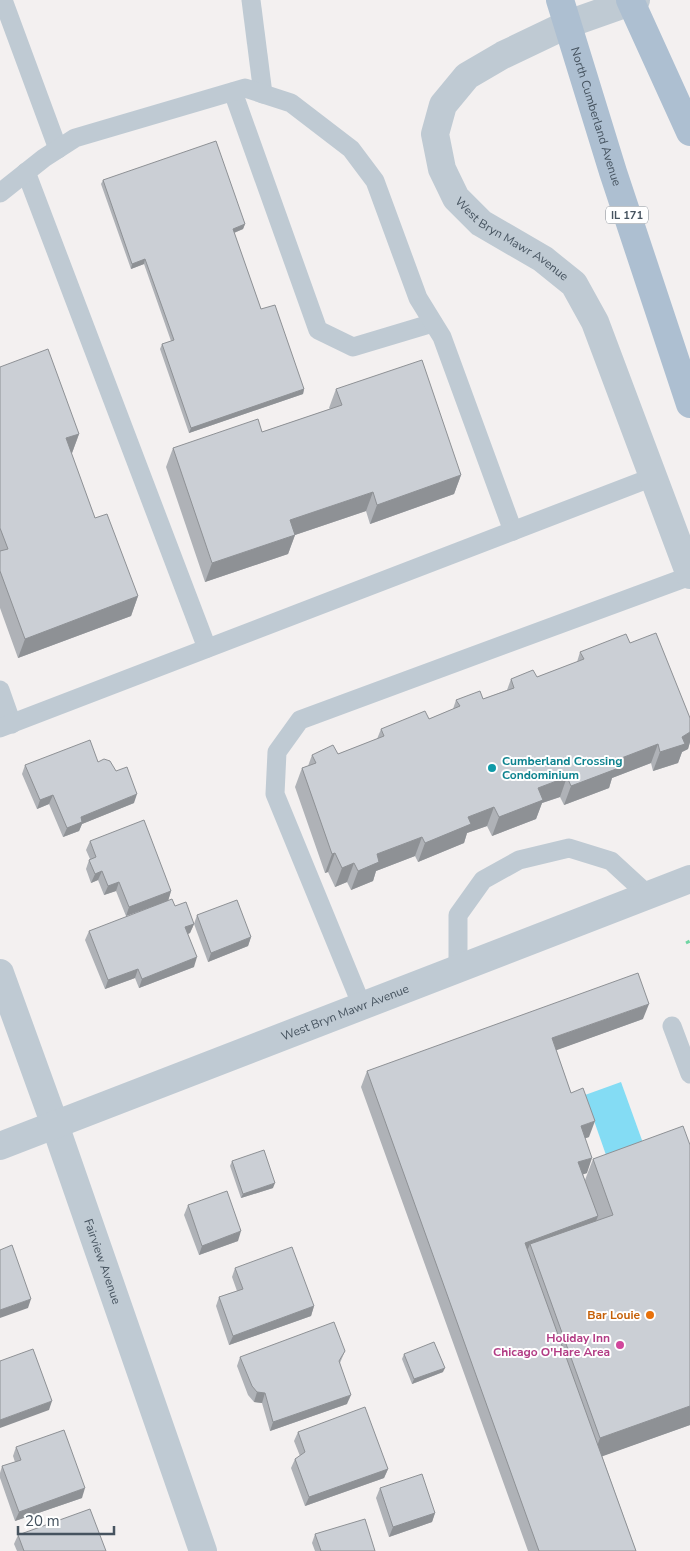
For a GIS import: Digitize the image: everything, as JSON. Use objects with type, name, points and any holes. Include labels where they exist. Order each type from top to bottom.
[{"type":"main road","points":[[632,1],[690,132]]},
{"type":"main road","name":"North Cumberland Avenue","points":[[564,12],[613,172],[690,404]]},
{"type":"street","name":"West Bryn Mawr Avenue","points":[[632,1],[564,12],[503,55],[467,76],[443,105],[435,134],[442,169],[456,198],[481,223],[543,258],[574,284],[595,322],[690,575]]},
{"type":"street","name":"West Bryn Mawr Avenue","points":[[0,1146],[690,878]]},
{"type":"street","name":"Fairview Avenue","points":[[0,974],[55,1125],[203,1551]]},
{"type":"lane","points":[[3,0],[58,149]]},
{"type":"lane","points":[[251,0],[264,94]]},
{"type":"lane","points":[[0,193],[44,158],[75,138],[246,88],[291,104],[351,149],[375,181],[418,298],[442,337],[513,531]]},
{"type":"lane","points":[[233,92],[318,330],[353,347],[433,323]]},
{"type":"lane","points":[[26,172],[207,648]]},
{"type":"lane","points":[[0,690],[6,726],[653,477]]},
{"type":"lane","points":[[362,1006],[275,794],[277,752],[300,720],[690,575]]},
{"type":"lane","points":[[458,969],[458,915],[483,880],[519,860],[569,848],[611,861],[648,895]]},
{"type":"lane","points":[[672,1026],[690,1074]]},
{"type":"water","points":[[621,1082],[643,1143],[606,1155],[585,1095]]},
{"type":"building","points":[[216,141],[245,224],[233,229],[261,309],[275,305],[304,389],[191,428],[162,344],[174,340],[145,259],[132,264],[103,180]]},
{"type":"building","points":[[48,349],[79,434],[66,438],[95,518],[107,514],[138,596],[25,639],[0,571],[0,551],[8,549],[0,528],[0,367]]},
{"type":"building","points":[[422,360],[461,475],[377,505],[373,492],[290,520],[295,535],[212,563],[173,448],[258,419],[262,432],[342,405],[336,389]]},
{"type":"building","name":"Cumberland Crossing Condominium","points":[[656,633],[690,718],[690,732],[682,737],[685,744],[660,752],[658,744],[611,762],[616,769],[571,786],[567,777],[538,788],[543,800],[499,817],[494,807],[468,817],[471,824],[425,843],[422,837],[377,854],[379,862],[358,871],[354,863],[342,868],[335,853],[332,854],[302,768],[316,763],[312,755],[333,745],[338,754],[384,736],[381,729],[425,711],[429,719],[460,706],[456,700],[480,691],[483,699],[514,688],[511,679],[533,670],[537,677],[584,659],[580,652],[626,634],[630,643]]},
{"type":"building","points":[[90,740],[98,762],[104,759],[110,761],[116,771],[127,767],[137,794],[81,817],[82,822],[67,828],[53,795],[40,800],[25,765]]},
{"type":"building","points":[[144,820],[171,891],[129,907],[119,882],[108,886],[102,871],[95,874],[89,860],[96,857],[90,841]]},
{"type":"building","points":[[172,899],[175,906],[186,902],[194,924],[185,927],[197,957],[142,979],[138,969],[108,980],[89,931]]},
{"type":"building","points":[[237,900],[251,937],[211,953],[197,915]]},
{"type":"building","points":[[638,973],[649,1004],[552,1038],[571,1093],[583,1088],[595,1121],[581,1126],[592,1158],[578,1162],[598,1216],[525,1243],[636,1551],[539,1551],[367,1071]]},
{"type":"building","name":"Holiday Inn Chicago O'Hare Area","points":[[683,1126],[690,1145],[690,1406],[600,1438],[530,1244],[613,1215],[593,1159]]},
{"type":"building","points":[[264,1150],[275,1183],[243,1194],[232,1161]]},
{"type":"building","points":[[227,1191],[241,1231],[202,1246],[188,1205]]},
{"type":"building","points":[[12,1245],[31,1299],[0,1310],[0,1250]]},
{"type":"building","points":[[292,1247],[314,1306],[233,1336],[219,1297],[243,1289],[235,1268]]},
{"type":"building","points":[[334,1322],[345,1351],[339,1361],[351,1395],[273,1422],[265,1393],[257,1392],[252,1386],[240,1357]]},
{"type":"building","points":[[434,1342],[445,1368],[414,1379],[404,1354]]},
{"type":"building","points":[[33,1349],[52,1401],[0,1420],[0,1361]]},
{"type":"building","points":[[365,1407],[388,1469],[309,1497],[295,1459],[305,1452],[298,1432]]},
{"type":"building","points":[[64,1430],[85,1488],[19,1512],[2,1466],[21,1460],[16,1447]]},
{"type":"building","points":[[422,1474],[435,1513],[393,1527],[380,1488]]},
{"type":"building","points":[[90,1509],[106,1551],[24,1551],[18,1535]]},
{"type":"building","points":[[365,1519],[375,1551],[321,1551],[315,1534]]},
{"type":"place","name":"Cumberland Crossing Condominium","points":[[492,768]]},
{"type":"place","name":"Bar Louie","points":[[650,1315]]},
{"type":"place","name":"Holiday Inn Chicago O'Hare Area","points":[[620,1345]]}]
